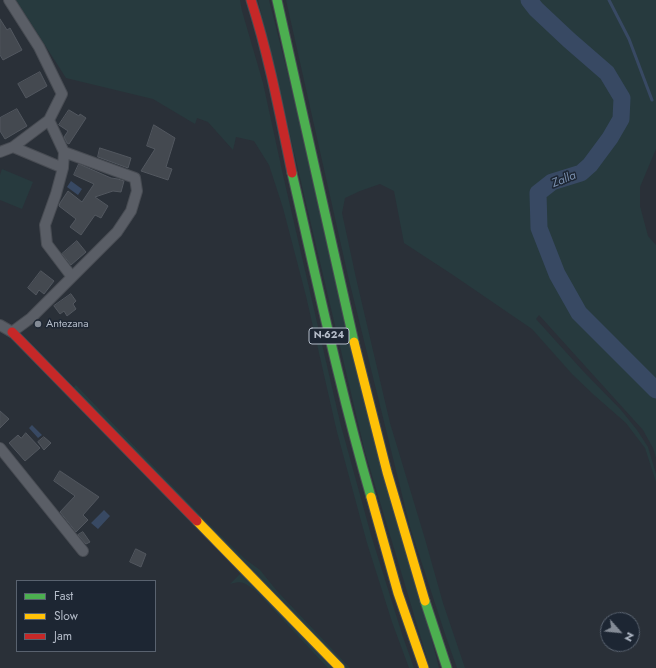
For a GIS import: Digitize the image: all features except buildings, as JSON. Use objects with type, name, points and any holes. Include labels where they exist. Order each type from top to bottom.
[{"type":"main road","name":"N-624","points":[[251,0],[270,72],[328,332],[360,460],[398,593],[424,668]]},
{"type":"main road","name":"N-624","points":[[277,0],[351,332],[385,465],[423,595],[447,668]]},
{"type":"main road","points":[[12,332],[340,668]]},
{"type":"street","points":[[0,152],[13,147],[49,120],[62,94],[39,47],[9,0]]},
{"type":"street","points":[[49,120],[64,152],[56,194],[45,226],[47,244],[72,277]]},
{"type":"street","points":[[13,147],[62,168]]},
{"type":"street","points":[[0,325],[12,332],[32,318],[117,232],[131,211],[137,191],[134,178],[64,152]]},
{"type":"street","points":[[0,448],[83,551]]},
{"type":"green space","points":[[16,0],[240,0],[263,83],[340,422],[371,535],[414,668],[409,668],[392,622],[367,543],[337,432],[306,296],[283,208],[269,165],[254,141],[236,137],[233,150],[208,122],[197,118],[195,124],[153,99],[66,78]]},
{"type":"green space","points":[[258,0],[269,0],[439,668],[430,668],[365,452]]},
{"type":"green space","points":[[286,0],[656,0],[656,149],[640,187],[640,206],[648,236],[656,245],[656,458],[653,448],[643,430],[539,315],[536,319],[621,410],[637,430],[648,447],[656,474],[656,482],[645,448],[626,423],[572,374],[532,329],[404,243],[394,191],[380,184],[345,198],[342,213],[390,423],[443,603],[465,668],[457,668],[410,527],[348,276]]},
{"type":"green space","points":[[2,169],[33,182],[22,209],[0,200],[0,175]]},
{"type":"green space","points":[[76,385],[202,517],[245,559],[260,570],[277,591],[350,668],[345,668],[73,388]]},
{"type":"green space","points":[[241,573],[335,668],[328,668],[255,590],[243,583],[238,582],[230,584]]},
{"type":"water","points":[[71,181],[82,189],[78,195],[67,187]]},
{"type":"water","points":[[32,425],[42,435],[38,438],[29,428]]},
{"type":"water","points":[[104,510],[110,516],[98,529],[91,523]]},
{"type":"waterway","name":"Zalla","points":[[529,0],[536,9],[569,40],[607,73],[622,98],[621,119],[610,138],[590,165],[581,173],[552,182],[538,193],[539,228],[557,274],[579,313],[656,390]]},
{"type":"waterway","points":[[609,0],[629,39],[652,100]]},
{"type":"traffic: fast","points":[[277,0],[354,342]]},
{"type":"traffic: fast","points":[[292,173],[339,376],[371,497]]},
{"type":"traffic: fast","points":[[425,601],[447,668]]},
{"type":"traffic: slow","points":[[354,342],[387,472],[425,601]]},
{"type":"traffic: slow","points":[[371,497],[398,593],[424,668]]},
{"type":"traffic: slow","points":[[197,521],[340,668]]},
{"type":"traffic: jam","points":[[251,0],[269,64],[292,173]]},
{"type":"traffic: jam","points":[[12,332],[197,521]]},
{"type":"place","name":"Antezana","points":[[38,324]]}]
